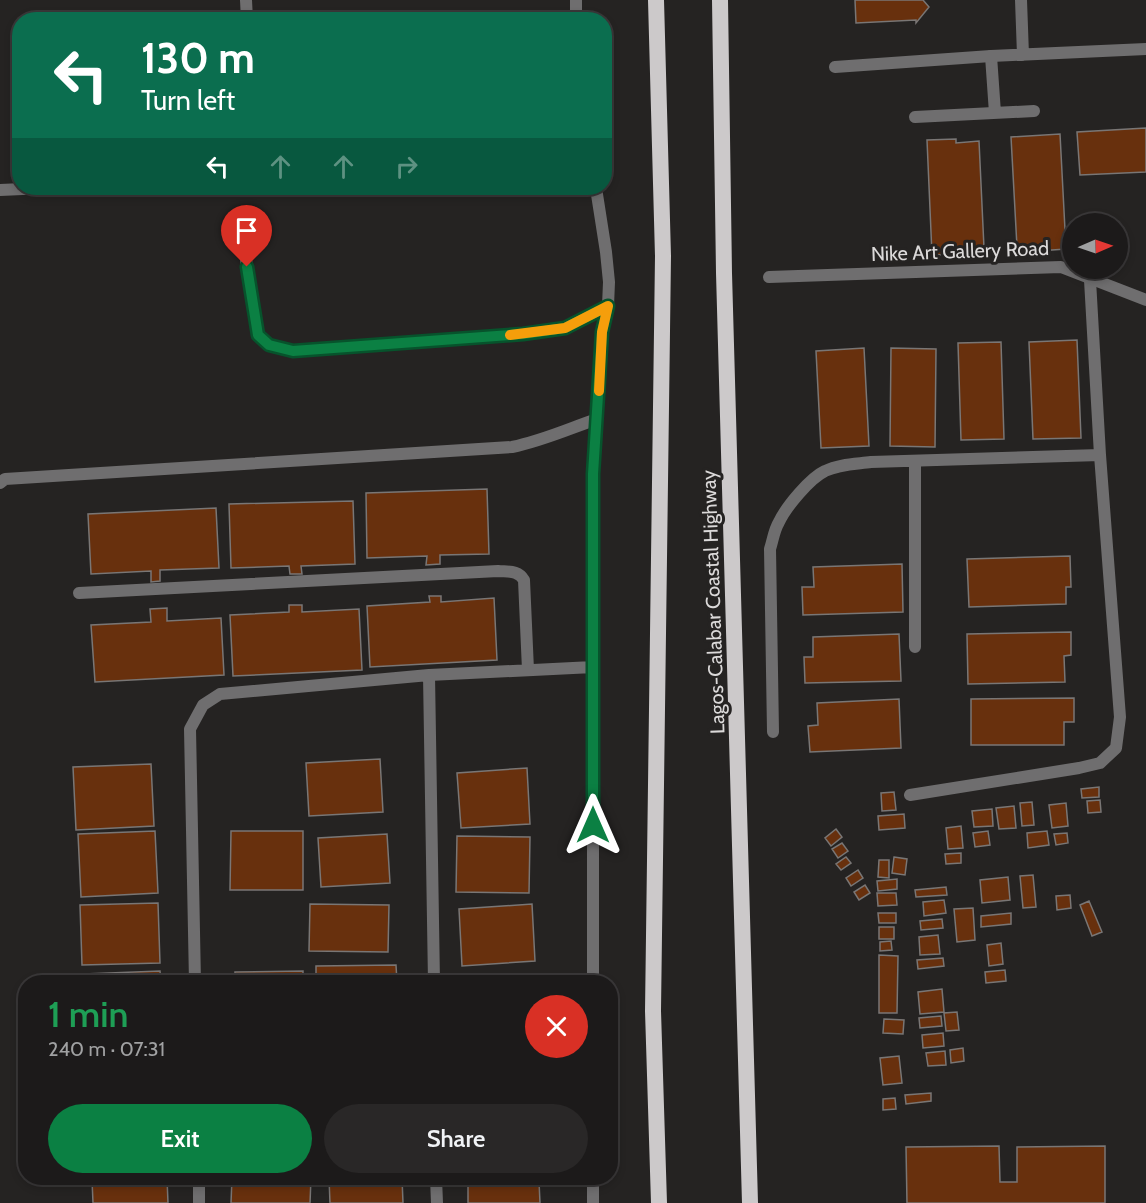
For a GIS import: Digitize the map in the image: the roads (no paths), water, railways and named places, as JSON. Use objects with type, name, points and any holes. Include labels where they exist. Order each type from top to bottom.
[{"type":"highway","points":[[656,0],[663,256],[653,1011],[659,1203]]},
{"type":"highway","name":"Lagos-Calabar Coastal Highway","points":[[720,0],[724,261],[750,1203]]},
{"type":"street","points":[[1021,0],[1023,55]]},
{"type":"street","points":[[835,67],[991,56],[1146,50]]},
{"type":"street","points":[[991,56],[995,113]]},
{"type":"street","points":[[915,117],[1034,111]]},
{"type":"street","points":[[593,975],[593,474],[602,332],[608,306],[609,282],[597,195]]},
{"type":"street","points":[[240,222],[258,335],[269,345],[293,351],[565,328],[608,306]]},
{"type":"street","name":"Nike Art Gallery Road","points":[[769,277],[1055,267],[1067,269],[1090,280],[1146,300]]},
{"type":"street","points":[[910,795],[1079,768],[1100,763],[1116,748],[1120,717],[1100,455],[1090,280]]},
{"type":"street","points":[[0,483],[5,479],[512,447],[539,441],[597,419]]},
{"type":"street","points":[[773,732],[770,549],[777,524],[786,510],[813,480],[824,471],[871,462],[1100,455]]},
{"type":"street","points":[[915,462],[915,646]]},
{"type":"street","points":[[79,593],[514,572],[524,580],[528,670]]},
{"type":"street","points":[[195,975],[190,729],[203,705],[220,694],[429,675],[593,667]]},
{"type":"street","points":[[429,675],[434,975]]},
{"type":"street","points":[[199,1185],[199,1203]]},
{"type":"street","points":[[436,1185],[437,1203]]},
{"type":"street","points":[[593,1185],[593,1203]]}]
